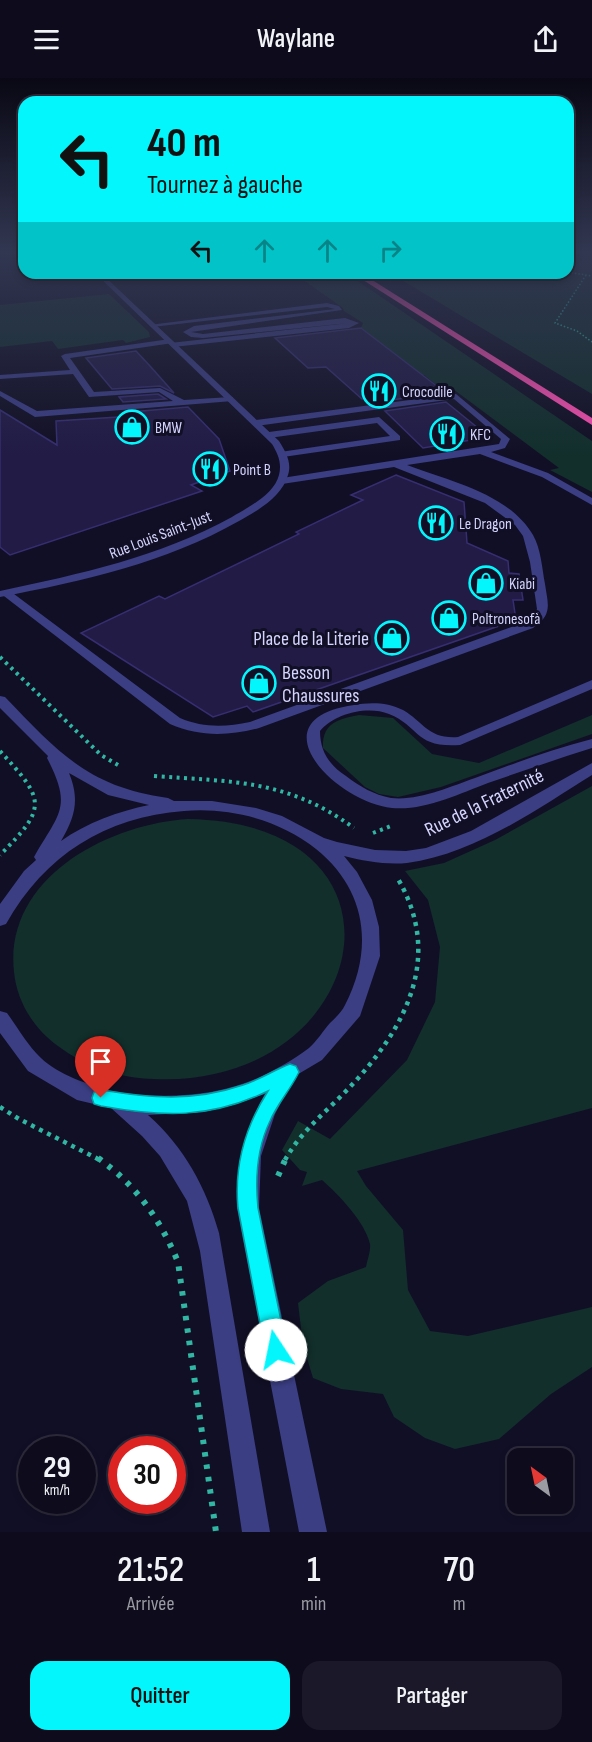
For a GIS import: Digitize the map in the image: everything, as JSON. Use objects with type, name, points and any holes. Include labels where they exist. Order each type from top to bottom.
[{"type":"highway","points":[[430,320],[592,422]]},
{"type":"highway","points":[[449,320],[454,323]]},
{"type":"highway","points":[[574,411],[592,429]]},
{"type":"street","points":[[148,320],[230,399],[256,423],[269,435],[283,454],[286,466],[282,481],[480,451],[502,446],[506,439],[456,396],[256,423]]},
{"type":"street","points":[[153,325],[190,320]]},
{"type":"street","points":[[171,322],[179,323],[188,330],[275,320]]},
{"type":"street","points":[[184,404],[160,390],[92,395],[65,356],[349,326],[356,323],[345,320],[203,336],[188,334],[186,332],[188,330]]},
{"type":"street","points":[[0,377],[75,372]]},
{"type":"street","points":[[0,393],[35,414],[230,399]]},
{"type":"street","points":[[269,435],[379,420],[398,438],[283,454]]},
{"type":"street","points":[[480,451],[545,475],[592,502]]},
{"type":"street","points":[[3,594],[175,721],[209,731],[226,731],[254,725],[529,625],[539,618],[543,609],[530,541],[519,522],[492,503],[396,464]]},
{"type":"street","name":"Rue Louis Saint-Just","points":[[3,594],[120,568],[187,543],[252,508],[270,495],[282,481]]},
{"type":"street","points":[[592,684],[460,741],[441,743],[433,740],[395,712],[367,708],[324,718],[311,732],[311,745],[339,779],[354,792],[377,801],[405,802],[430,798],[592,742]]},
{"type":"street","points":[[0,700],[51,753],[105,788],[133,797],[186,806],[222,807],[257,813],[290,825],[319,843],[344,866],[362,895],[371,927],[370,962],[359,998],[345,1021],[315,1054],[290,1072],[262,1087],[215,1102],[165,1107],[117,1102],[86,1094],[58,1080],[8,1042],[0,1019]]},
{"type":"street","points":[[0,919],[19,887],[35,869],[68,815],[70,802],[67,783],[51,753]]},
{"type":"street","name":"Rue de la Fraternité","points":[[319,843],[350,852],[386,858],[423,855],[441,849],[532,805],[592,768]]},
{"type":"street","points":[[35,869],[65,845],[98,826],[135,814],[186,806]]},
{"type":"street","points":[[290,1072],[261,1118],[247,1166],[246,1188],[248,1208],[313,1532]]},
{"type":"street","points":[[117,1102],[139,1119],[163,1143],[190,1182],[200,1206],[215,1274],[256,1532]]},
{"type":"path","points":[[557,320],[555,323],[578,331],[592,342]]},
{"type":"path","points":[[0,657],[101,755],[123,767]]},
{"type":"path","points":[[0,751],[31,786],[39,802],[38,810],[26,830],[0,855]]},
{"type":"path","points":[[150,776],[238,781],[289,792],[308,799],[347,822],[386,858],[407,892],[415,912],[419,936],[419,960],[415,985],[406,1014],[390,1041],[368,1068],[297,1139],[276,1181]]},
{"type":"path","points":[[0,1107],[34,1129],[78,1147],[125,1178],[158,1218],[171,1242],[178,1262],[216,1532]]},
{"type":"green space","points":[[0,320],[136,320],[149,332],[150,337],[126,343],[123,340],[58,349],[52,341],[0,347]]},
{"type":"green space","points":[[358,320],[415,320],[592,441],[592,492],[550,470],[559,468],[453,389],[443,390],[424,375],[352,384],[413,368],[361,328],[363,323]]},
{"type":"green space","points":[[468,320],[592,320],[592,394]]},
{"type":"green space","points":[[359,715],[393,718],[432,754],[479,763],[592,715],[592,734],[441,787],[398,797],[379,794],[365,787],[323,748],[323,740],[328,728],[344,718]]},
{"type":"green space","points":[[592,786],[592,1108],[357,1171],[366,1186],[403,1230],[408,1290],[430,1331],[468,1336],[592,1307],[592,1367],[551,1394],[499,1439],[455,1449],[425,1438],[394,1417],[383,1394],[341,1389],[313,1378],[303,1345],[298,1303],[328,1281],[366,1267],[370,1244],[357,1218],[322,1180],[302,1186],[307,1172],[300,1170],[282,1150],[298,1121],[330,1139],[407,1060],[435,1002],[440,947],[428,900],[405,871],[444,863],[495,840]]},
{"type":"green space","points":[[188,819],[265,832],[315,863],[341,906],[343,954],[323,1002],[284,1043],[227,1071],[154,1079],[116,1074],[80,1060],[49,1039],[34,1023],[23,1004],[16,983],[15,938],[26,909],[44,883],[68,862],[96,845],[126,832],[157,823]]},
{"type":"building","points":[[361,328],[442,390],[433,392],[436,394],[376,402],[372,398],[362,399],[326,367],[308,368],[275,338]]},
{"type":"building","points":[[136,351],[174,393],[160,386],[112,389],[86,358]]},
{"type":"building","points":[[158,394],[166,399],[123,402],[119,397]]},
{"type":"building","points":[[446,402],[489,437],[423,448],[385,411]]},
{"type":"building","points":[[188,407],[219,439],[230,471],[191,485],[202,491],[10,555],[0,547],[0,410],[57,445],[56,421],[134,416],[131,412]]},
{"type":"building","points":[[396,475],[464,502],[467,543],[508,561],[509,573],[519,574],[523,600],[513,600],[516,620],[253,712],[247,706],[213,717],[81,633],[159,596],[165,599],[299,534],[296,532],[363,500],[351,495]]},
{"type":"place","name":"Crocodile","points":[[379,391]]},
{"type":"place","name":"BMW","points":[[132,427]]},
{"type":"place","name":"KFC","points":[[447,434]]},
{"type":"place","name":"Point B","points":[[210,469]]},
{"type":"place","name":"Le Dragon","points":[[436,523]]},
{"type":"place","name":"Kiabi","points":[[486,583]]},
{"type":"place","name":"Poltronesofà","points":[[449,618]]},
{"type":"place","name":"Place de la Literie","points":[[392,638]]},
{"type":"place","name":"Besson Chaussures","points":[[259,683]]},
{"type":"route","points":[[101,1098],[132,1105],[149,1106],[182,1106],[215,1102],[262,1087],[290,1072],[275,1092],[261,1118],[247,1166],[248,1208],[276,1350]]}]
